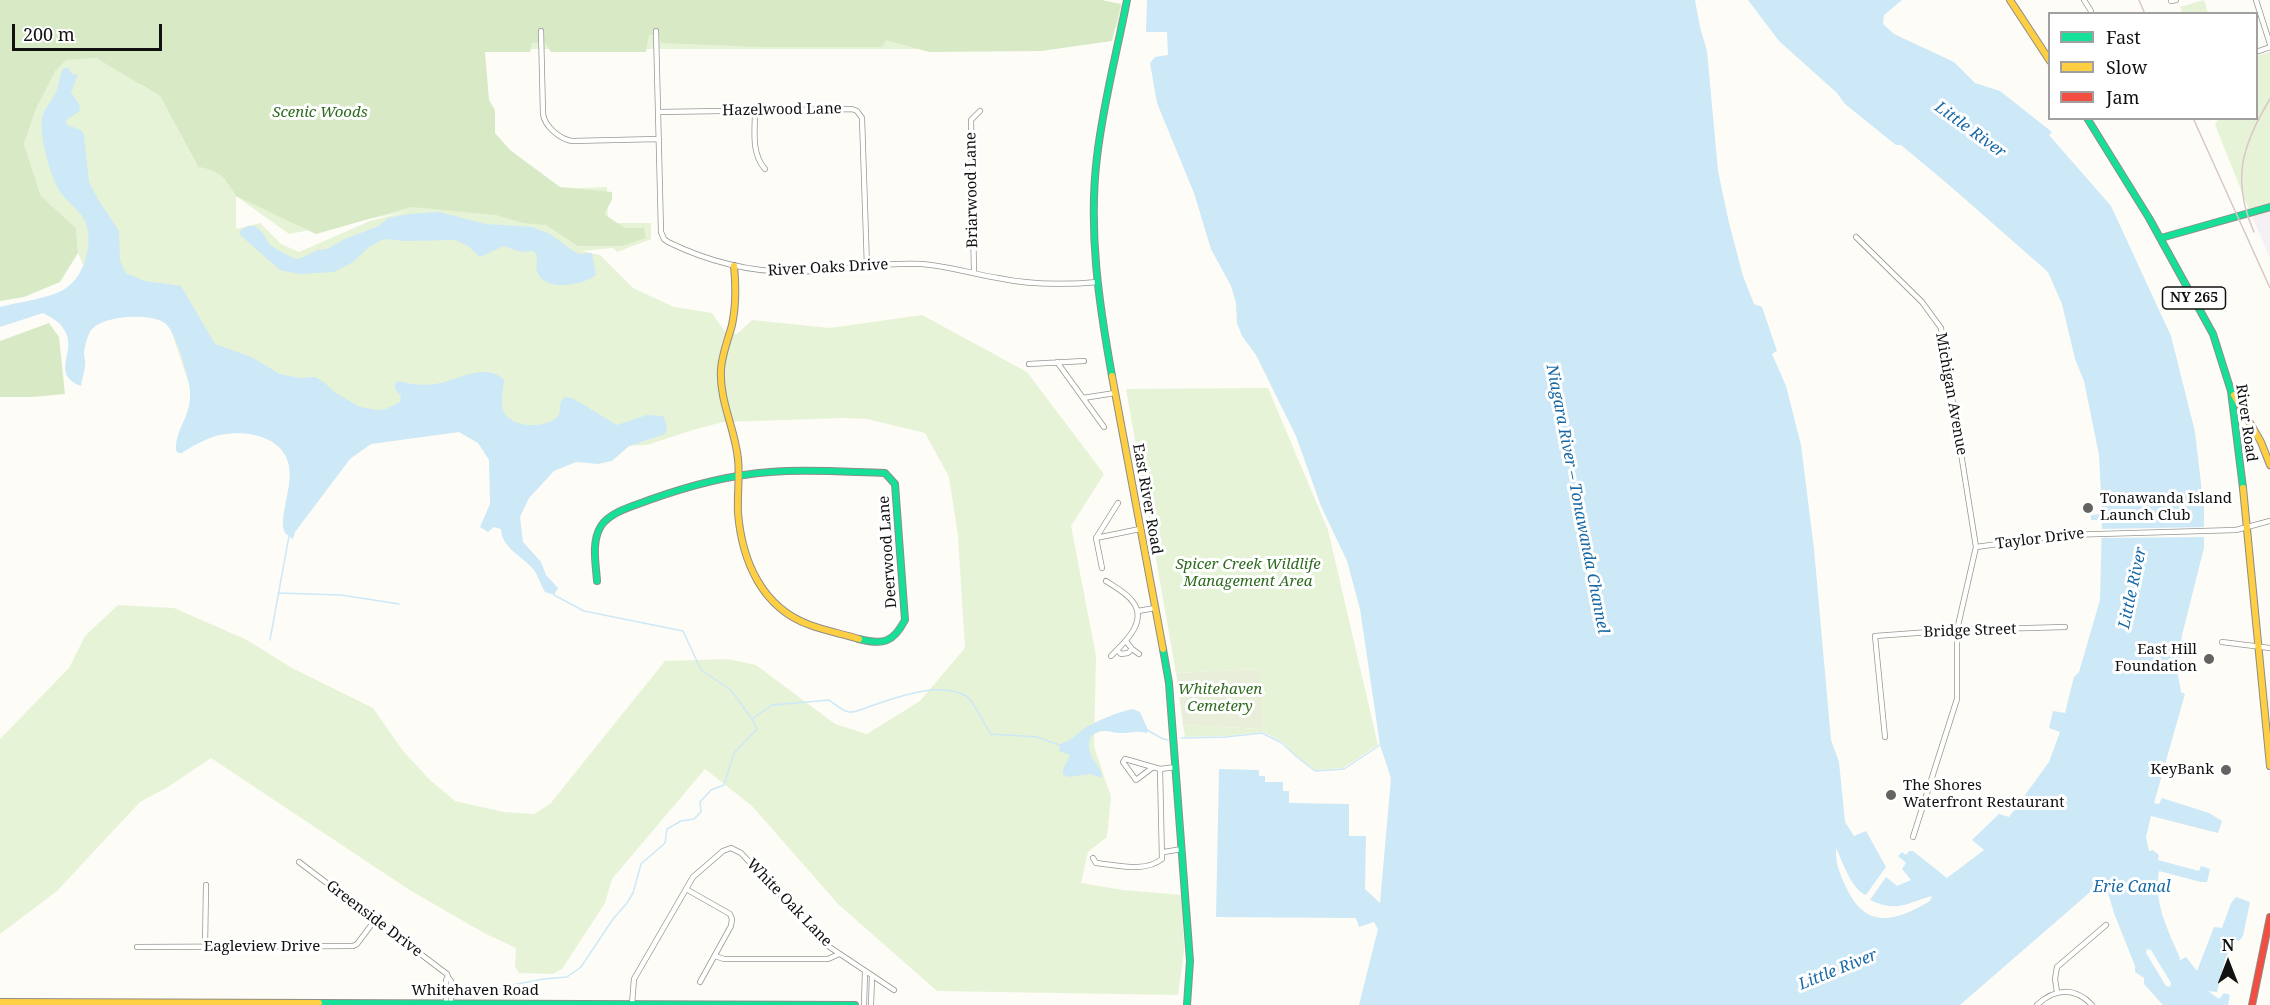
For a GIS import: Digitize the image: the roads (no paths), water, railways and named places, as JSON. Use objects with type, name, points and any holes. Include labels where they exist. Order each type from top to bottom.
[{"type":"street","name":"East River Road","points":[[1127,0],[1096,170],[1098,282],[1115,393],[1169,683],[1190,961],[1187,1005]]},
{"type":"street","points":[[2010,0],[2048,60]]},
{"type":"street","points":[[2084,0],[2091,11]]},
{"type":"street","points":[[2256,0],[2270,45]]},
{"type":"street","points":[[541,31],[543,114],[547,125],[564,139],[572,141],[658,139]]},
{"type":"street","name":"River Oaks Drive","points":[[656,31],[662,236],[668,242],[698,256],[734,266],[784,273],[919,264],[1034,283],[1098,282]]},
{"type":"street","name":"Hazelwood Lane","points":[[658,112],[852,109],[857,111],[862,118],[867,267]]},
{"type":"street","points":[[755,111],[755,148],[759,161],[765,169]]},
{"type":"street","name":"Briarwood Lane","points":[[974,273],[970,120],[980,111]]},
{"type":"street","name":"River Road","points":[[2088,120],[2161,238],[2213,334],[2231,391],[2270,766]]},
{"type":"street","points":[[2161,238],[2270,207]]},
{"type":"street","name":"Michigan Avenue","points":[[1856,237],[1922,302],[1941,328],[1976,547]]},
{"type":"street","points":[[734,266],[734,310],[722,360],[720,381],[736,447],[738,476]]},
{"type":"street","points":[[1029,363],[1084,361]]},
{"type":"street","points":[[1057,362],[1104,427]]},
{"type":"street","points":[[2231,391],[2261,442],[2270,465]]},
{"type":"street","points":[[1083,398],[1115,393]]},
{"type":"street","name":"Deerwood Lane","points":[[597,581],[597,537],[601,526],[609,518],[671,492],[738,476],[770,472],[885,473],[895,484],[905,620],[900,632],[888,640],[873,642],[807,624],[776,606],[756,582],[744,552],[737,495],[738,476]]},
{"type":"street","points":[[1102,568],[1096,538],[1118,503]]},
{"type":"street","name":"Taylor Drive","points":[[1976,547],[2040,537],[2094,533],[2214,532],[2247,528],[2270,521]]},
{"type":"street","points":[[1096,538],[1140,529]]},
{"type":"street","points":[[1913,837],[1957,699],[1957,630],[1976,547]]},
{"type":"street","points":[[1106,581],[1134,602],[1138,611],[1138,620],[1126,640],[1111,656]]},
{"type":"street","points":[[1138,611],[1155,608]]},
{"type":"street","name":"Bridge Street","points":[[1885,738],[1875,636],[1957,630],[2065,627]]},
{"type":"street","points":[[1126,640],[1138,654]]},
{"type":"street","points":[[2222,642],[2270,648]]},
{"type":"street","points":[[1117,650],[1121,654],[1128,653],[1132,649]]},
{"type":"street","points":[[1152,768],[1136,780],[1123,762],[1125,759],[1160,769],[1176,767]]},
{"type":"street","points":[[1094,858],[1096,862],[1141,868],[1154,866],[1162,859],[1164,852],[1160,769]]},
{"type":"street","name":"White Oak Lane","points":[[632,1004],[634,979],[686,889],[700,869],[723,851],[736,849],[828,946],[894,990]]},
{"type":"street","points":[[1164,852],[1182,849]]},
{"type":"street","name":"Greenside Drive","points":[[299,862],[447,974],[452,981],[449,1004]]},
{"type":"street","points":[[206,885],[206,947]]},
{"type":"street","points":[[686,889],[729,913],[732,918],[731,926],[700,982]]},
{"type":"street","points":[[2252,1005],[2270,917]]},
{"type":"street","name":"Eagleview Drive","points":[[137,947],[353,946],[375,920]]},
{"type":"street","points":[[2057,992],[2055,979],[2057,968],[2106,924]]},
{"type":"street","name":"White Oak Lane","points":[[715,956],[724,959],[828,960],[839,954]]},
{"type":"street","points":[[864,1005],[865,971]]},
{"type":"street","points":[[872,975],[872,1005]]},
{"type":"street","points":[[2037,1005],[2049,995],[2057,992],[2076,993],[2092,1005]]},
{"type":"street","name":"Whitehaven Road","points":[[0,1002],[19,1004],[855,1005]]},
{"type":"water","points":[[1147,0],[1695,0],[1707,51],[1718,171],[1729,223],[1743,276],[1754,304],[1762,307],[1777,351],[1772,354],[1786,386],[1801,445],[1814,549],[1831,740],[1839,762],[1845,822],[1854,836],[1866,831],[1886,867],[1866,895],[1852,881],[1836,848],[1837,864],[1854,901],[1863,911],[1883,918],[1894,917],[1917,908],[1930,901],[1932,896],[1902,906],[1888,906],[1870,900],[1886,877],[1897,886],[1911,880],[1902,869],[1906,863],[1898,856],[1902,852],[1906,855],[1909,851],[1913,851],[1947,878],[1984,850],[1972,840],[1999,814],[2009,817],[2049,762],[2060,732],[2049,728],[2053,711],[2065,713],[2074,677],[2079,672],[2100,600],[2102,520],[2091,520],[2091,515],[2102,514],[2099,455],[2084,381],[2075,359],[2062,304],[2048,272],[1901,145],[1896,145],[1845,104],[1837,93],[1779,41],[1748,0],[1902,0],[1884,15],[1883,24],[1894,34],[1954,62],[1975,83],[2000,91],[2052,132],[2049,135],[2111,206],[2171,336],[2195,432],[2204,509],[2204,548],[2182,635],[2178,675],[2181,692],[2185,694],[2154,803],[2159,804],[2162,798],[2209,813],[2222,821],[2218,833],[2151,816],[2146,837],[2149,851],[2153,850],[2159,855],[2158,860],[2199,871],[2201,866],[2210,869],[2207,882],[2159,871],[2160,905],[2166,926],[2180,958],[2179,961],[2186,957],[2197,971],[2214,927],[2222,928],[2231,903],[2236,897],[2250,902],[2243,936],[2239,941],[2235,940],[2225,959],[2217,992],[2208,991],[2219,999],[2224,993],[2230,995],[2228,1005],[2163,1005],[2144,984],[2144,978],[2135,972],[2135,966],[2104,880],[1960,1005],[1359,1005],[1378,929],[1374,922],[1359,927],[1356,918],[1216,917],[1219,769],[1259,770],[1259,776],[1265,776],[1265,782],[1283,782],[1283,791],[1289,791],[1289,803],[1349,804],[1349,836],[1366,836],[1365,889],[1380,903],[1391,778],[1380,745],[1360,609],[1347,561],[1321,506],[1296,436],[1256,355],[1242,336],[1237,323],[1236,303],[1231,286],[1211,249],[1194,193],[1157,103],[1150,63],[1155,57],[1168,55],[1167,32],[1146,32]]},
{"type":"water","points":[[64,68],[78,75],[71,92],[79,104],[80,111],[66,120],[67,125],[81,130],[84,135],[89,182],[119,231],[120,261],[126,273],[145,281],[181,286],[215,344],[251,357],[280,374],[300,378],[315,377],[334,392],[360,407],[377,410],[386,409],[400,402],[401,396],[395,389],[398,381],[431,385],[482,372],[497,375],[504,380],[502,400],[504,412],[514,422],[522,424],[539,425],[554,420],[559,415],[561,401],[565,397],[574,399],[617,425],[647,415],[663,416],[667,426],[665,434],[629,446],[612,461],[598,464],[576,462],[554,471],[529,498],[520,517],[523,542],[541,562],[546,575],[558,588],[554,595],[545,592],[534,570],[505,542],[501,529],[494,527],[488,532],[480,527],[490,504],[489,460],[478,443],[459,432],[371,444],[350,459],[295,532],[293,539],[285,533],[283,527],[290,478],[288,462],[284,453],[277,446],[260,436],[240,433],[216,436],[182,453],[176,450],[178,434],[187,412],[190,395],[188,378],[180,352],[166,324],[149,318],[126,317],[95,326],[85,346],[85,367],[81,386],[71,381],[67,375],[65,368],[67,337],[57,321],[43,313],[0,327],[0,307],[44,297],[66,288],[73,283],[86,258],[88,229],[80,213],[64,197],[53,178],[42,135],[42,118],[57,91]]},
{"type":"water","points":[[439,212],[486,224],[532,227],[550,234],[579,254],[592,253],[596,275],[583,282],[557,285],[543,280],[538,274],[537,255],[533,251],[521,252],[504,246],[480,257],[468,246],[455,240],[384,239],[369,247],[353,262],[334,272],[299,274],[280,270],[239,234],[248,226],[255,226],[263,233],[269,244],[299,259],[379,226],[388,218]]},
{"type":"water","points":[[1133,709],[1140,712],[1148,730],[1147,733],[1103,731],[1091,736],[1090,752],[1102,774],[1101,778],[1091,774],[1068,777],[1063,774],[1070,755],[1059,751],[1060,744],[1093,723]]},
{"type":"waterway","points":[[270,640],[289,536]]},
{"type":"waterway","points":[[278,593],[341,595],[399,604]]},
{"type":"waterway","points":[[554,595],[584,611],[683,631],[701,670],[731,690],[751,718]]},
{"type":"waterway","points":[[491,994],[496,989],[517,984],[567,977],[581,967],[633,893],[641,864],[665,843],[667,829],[681,821],[694,819],[701,812],[700,802],[711,790],[724,785],[734,753],[757,729],[752,719],[772,705],[829,700],[843,710],[852,712],[918,692],[943,690],[966,696],[991,734],[1037,737],[1059,745]]},
{"type":"waterway","points":[[1147,730],[1168,740]]},
{"type":"waterway","points":[[1181,738],[1262,733],[1282,743],[1315,771],[1344,769],[1380,745]]},
{"type":"railway","points":[[2139,0],[2144,12]]},
{"type":"railway","points":[[2254,232],[2243,196],[2243,163],[2252,132],[2270,99]]},
{"type":"railway","points":[[2194,120],[2270,288]]},
{"type":"place","name":"Tonawanda Island Launch Club","points":[[2088,508]]},
{"type":"place","name":"East Hill Foundation","points":[[2209,659]]},
{"type":"place","name":"KeyBank","points":[[2226,770]]},
{"type":"place","name":"The Shores Waterfront Restaurant","points":[[1891,795]]},
{"type":"park label","name":"Scenic Woods","points":[[320,113]]},
{"type":"park label","name":"Spicer Creek Wildlife Management Area","points":[[1248,574]]},
{"type":"park label","name":"Whitehaven Cemetery","points":[[1220,698]]},
{"type":"water label","name":"Little River","points":[[1970,130]]},
{"type":"water label","name":"Niagara River – Tonawanda Channel","points":[[1577,499]]},
{"type":"water label","name":"Little River","points":[[2133,588]]},
{"type":"water label","name":"Erie Canal","points":[[2132,887]]},
{"type":"water label","name":"Little River","points":[[1838,970]]}]
